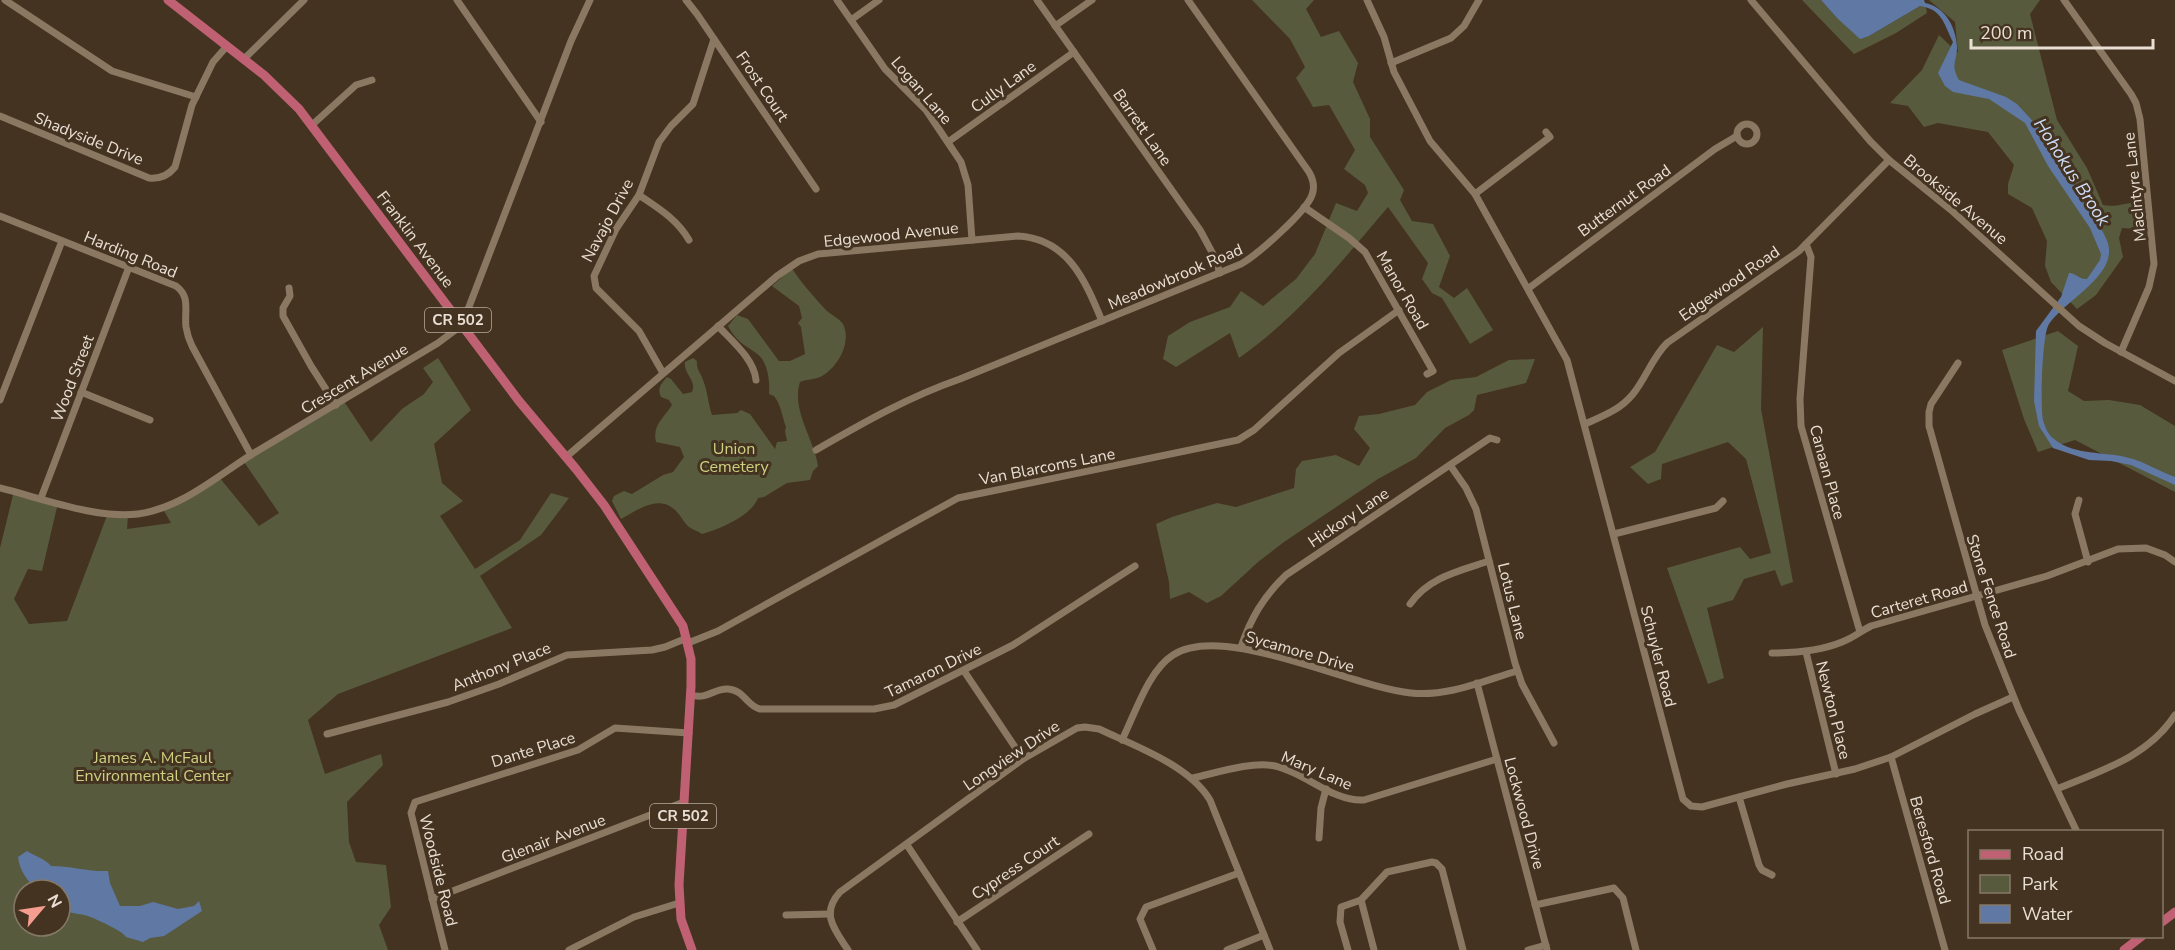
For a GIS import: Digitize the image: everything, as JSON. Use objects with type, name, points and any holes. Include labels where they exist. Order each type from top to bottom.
[{"type":"main road","name":"Franklin Avenue","points":[[168,0],[286,95],[312,125],[529,415],[566,457],[613,518],[677,615],[688,640],[691,695]]},
{"type":"main road","name":"CR 502","points":[[691,695],[679,903],[685,933],[692,950]]},
{"type":"main road","points":[[2163,921],[2175,912]]},
{"type":"main road","points":[[2124,950],[2139,938]]},
{"type":"street","points":[[5,0],[112,71],[196,97]]},
{"type":"street","points":[[244,59],[304,0]]},
{"type":"street","points":[[457,0],[541,122]]},
{"type":"street","points":[[462,325],[571,41],[590,0]]},
{"type":"street","name":"Frost Court","points":[[686,0],[816,189]]},
{"type":"street","name":"Logan Lane","points":[[837,0],[885,69],[926,110],[965,172],[972,240]]},
{"type":"street","points":[[851,20],[879,0]]},
{"type":"street","name":"Barrett Lane","points":[[1037,0],[1200,230],[1220,273]]},
{"type":"street","points":[[1055,26],[1092,0]]},
{"type":"street","points":[[1188,0],[1309,172],[1313,190],[1309,202],[1304,207]]},
{"type":"street","name":"Schuyler Road","points":[[1366,0],[1384,37],[1398,82],[1430,141],[1475,194],[1567,360],[1680,795],[1686,803],[1697,807],[1796,781],[1836,774],[1891,758],[2013,697]]},
{"type":"street","points":[[1391,63],[1451,38],[1464,26],[1479,0]]},
{"type":"street","name":"Brookside Avenue","points":[[1751,0],[1870,141],[1889,160],[1951,210],[2089,333],[2175,381]]},
{"type":"street","name":"MacIntyre Lane","points":[[2064,0],[2131,94],[2140,119],[2154,264],[2149,287],[2121,352]]},
{"type":"street","name":"Navajo Drive","points":[[663,374],[639,331],[596,288],[593,280],[616,229],[639,195],[659,142],[693,104],[714,39]]},
{"type":"street","name":"Shadyside Drive","points":[[0,116],[149,178],[166,175],[174,167],[185,124],[196,97],[213,62],[227,46]]},
{"type":"street","name":"Cully Lane","points":[[948,142],[1074,52]]},
{"type":"street","points":[[312,125],[356,85],[372,80]]},
{"type":"street","points":[[1475,194],[1550,137],[1546,132]]},
{"type":"street","name":"Butternut Road","points":[[1529,288],[1715,149],[1737,136]]},
{"type":"street","name":"Edgewood Road","points":[[1585,424],[1610,413],[1626,401],[1654,358],[1667,343],[1806,244],[1889,160]]},
{"type":"street","points":[[639,195],[677,223],[689,240]]},
{"type":"street","name":"Meadowbrook Road","points":[[816,450],[879,413],[910,398],[1220,273],[1251,258],[1304,207]]},
{"type":"street","name":"Manor Road","points":[[1304,207],[1365,252],[1433,371],[1427,374]]},
{"type":"street","name":"Harding Road","points":[[0,216],[176,286],[183,292],[186,302],[186,327],[192,346],[251,455]]},
{"type":"street","name":"Edgewood Avenue","points":[[566,457],[789,267],[807,257],[829,253],[1028,236],[1047,242],[1070,260],[1079,273],[1102,321]]},
{"type":"street","points":[[0,400],[62,241]]},
{"type":"street","name":"Canaan Place","points":[[1806,244],[1811,257],[1800,399],[1801,426],[1860,632]]},
{"type":"street","name":"Wood Street","points":[[40,498],[129,267]]},
{"type":"street","points":[[289,288],[290,296],[283,308],[283,316],[336,405]]},
{"type":"street","name":"Van Blarcoms Lane","points":[[688,640],[717,631],[958,498],[1238,440],[1254,430],[1339,352],[1399,309]]},
{"type":"street","name":"Crescent Avenue","points":[[0,488],[111,514],[126,515],[153,511],[184,499],[251,455],[438,343],[462,325]]},
{"type":"street","points":[[718,326],[744,354],[756,373],[756,380]]},
{"type":"street","name":"Stone Fence Road","points":[[1958,363],[1931,404],[1928,420],[1976,596],[2013,697],[2076,830]]},
{"type":"street","points":[[81,392],[150,420]]},
{"type":"street","name":"Hickory Lane","points":[[1240,647],[1249,622],[1258,607],[1268,593],[1286,576],[1490,438],[1497,440]]},
{"type":"street","name":"Lotus Lane","points":[[1450,465],[1472,499],[1517,671],[1554,743]]},
{"type":"street","points":[[2079,500],[2074,514],[2088,562]]},
{"type":"street","points":[[1614,534],[1716,508],[1723,501]]},
{"type":"street","name":"Carteret Road","points":[[1772,653],[1806,652],[1843,642],[1871,626],[2048,576],[2118,549],[2136,547],[2155,551],[2175,562]]},
{"type":"street","points":[[1410,604],[1416,595],[1432,581],[1489,561]]},
{"type":"street","name":"Tamaron Drive","points":[[691,695],[702,697],[730,688],[740,693],[751,706],[760,710],[874,709],[894,705],[1013,645],[1135,566]]},
{"type":"street","name":"Anthony Place","points":[[327,734],[448,702],[499,684],[567,655],[652,650],[688,640]]},
{"type":"street","name":"Sycamore Drive","points":[[1122,740],[1152,677],[1164,662],[1181,650],[1200,645],[1240,647],[1357,681],[1410,693],[1435,693],[1517,671]]},
{"type":"street","name":"Newton Place","points":[[1806,652],[1836,774]]},
{"type":"street","points":[[964,671],[1023,759]]},
{"type":"street","name":"Lockwood Drive","points":[[1477,683],[1546,948]]},
{"type":"street","points":[[2056,789],[2140,752],[2159,736],[2175,716]]},
{"type":"street","name":"Longview Drive","points":[[830,914],[832,902],[840,892],[1023,759],[1077,728],[1092,727],[1176,767],[1193,778],[1210,800],[1270,950]]},
{"type":"street","name":"Dante Place","points":[[418,800],[578,750],[615,728],[688,733]]},
{"type":"street","name":"Beresford Road","points":[[1891,758],[1945,950]]},
{"type":"street","name":"Mary Lane","points":[[1193,778],[1264,764],[1283,768],[1350,800],[1364,800],[1497,759]]},
{"type":"street","points":[[1319,838],[1321,808],[1326,789]]},
{"type":"street","points":[[1739,797],[1759,865],[1772,875]]},
{"type":"street","name":"Woodside Road","points":[[418,800],[412,805],[411,813],[445,950]]},
{"type":"street","name":"Glenair Avenue","points":[[432,899],[684,802]]},
{"type":"street","name":"Cypress Court","points":[[957,922],[1089,834]]},
{"type":"street","points":[[907,845],[977,950]]},
{"type":"street","points":[[1348,950],[1340,922],[1341,907],[1361,900],[1387,872],[1428,862],[1436,863],[1442,869],[1463,950]]},
{"type":"street","points":[[1153,950],[1140,919],[1146,907],[1239,873]]},
{"type":"street","points":[[1535,905],[1610,888],[1618,891],[1623,898],[1636,950]]},
{"type":"street","points":[[1361,900],[1374,950]]},
{"type":"street","points":[[569,950],[634,916],[679,903]]},
{"type":"street","points":[[786,915],[830,914],[833,927],[848,950]]},
{"type":"street","points":[[1227,950],[1264,935]]},
{"type":"street","points":[[1528,950],[1546,948]]},
{"type":"green space","points":[[1252,0],[1314,0],[1306,9],[1321,37],[1339,31],[1358,63],[1353,82],[1370,119],[1370,137],[1404,190],[1400,200],[1412,221],[1433,224],[1450,256],[1439,287],[1454,298],[1467,288],[1493,330],[1470,344],[1442,298],[1432,293],[1422,279],[1428,263],[1388,207],[1300,306],[1281,325],[1239,358],[1230,333],[1176,367],[1163,359],[1168,336],[1190,322],[1230,307],[1241,291],[1263,306],[1296,279],[1315,254],[1336,203],[1357,211],[1368,193],[1365,185],[1344,169],[1355,150],[1329,105],[1313,107],[1296,78],[1305,67],[1290,39]]},
{"type":"green space","points":[[1802,0],[1821,0],[1836,17],[1869,36],[1925,3],[1927,13],[1896,33],[1854,54]]},
{"type":"green space","points":[[1929,0],[2040,0],[2030,14],[2057,120],[2087,168],[2103,205],[2141,203],[2149,216],[2137,229],[2122,228],[2119,238],[2123,257],[2096,295],[2077,309],[2051,282],[2045,266],[2047,241],[2032,208],[2008,194],[2008,184],[2014,165],[1988,132],[1938,123],[1924,127],[1908,106],[1890,103],[1922,70],[1939,35],[1958,53],[1955,22]]},
{"type":"green space","name":"Union Cemetery","points":[[790,270],[793,270],[826,310],[843,324],[846,338],[842,353],[828,372],[800,382],[798,403],[818,466],[813,471],[810,480],[787,483],[764,497],[758,498],[749,511],[734,521],[702,534],[689,527],[677,512],[664,504],[649,505],[621,519],[612,501],[614,496],[624,491],[632,494],[663,475],[673,472],[684,457],[680,447],[656,442],[657,426],[672,405],[669,400],[661,397],[659,391],[667,377],[683,394],[692,392],[693,384],[685,362],[693,358],[697,361],[697,367],[705,384],[712,415],[737,413],[741,410],[750,414],[775,449],[777,442],[787,441],[786,427],[780,407],[774,396],[769,394],[766,366],[760,357],[743,344],[728,326],[737,315],[748,319],[779,361],[790,361],[805,354],[801,327],[798,323],[802,318],[799,306],[772,286]]},
{"type":"green space","points":[[1763,327],[1761,409],[1793,582],[1781,586],[1775,570],[1744,579],[1733,600],[1707,608],[1724,678],[1708,684],[1667,568],[1740,547],[1750,559],[1771,553],[1746,459],[1728,442],[1662,464],[1661,479],[1648,484],[1630,467],[1655,452],[1717,345],[1734,352]]},
{"type":"green space","points":[[2058,331],[2078,346],[2068,391],[2084,401],[2109,400],[2140,405],[2175,426],[2175,492],[2075,440],[2038,452],[2024,419],[2002,350]]},
{"type":"green space","name":"James A. McFaul Environmental Center","points":[[438,358],[471,410],[434,444],[442,483],[463,501],[440,516],[475,569],[520,540],[551,493],[569,498],[541,535],[480,576],[512,628],[338,694],[308,720],[325,774],[381,754],[383,765],[347,802],[349,842],[356,862],[386,865],[391,907],[379,925],[388,950],[0,950],[0,548],[14,491],[58,503],[42,571],[28,569],[14,599],[29,624],[67,621],[108,513],[128,515],[127,529],[171,523],[163,509],[219,477],[259,526],[279,513],[242,459],[343,400],[371,442],[402,409],[424,394],[433,382],[423,368]]},
{"type":"green space","points":[[1535,359],[1526,383],[1477,395],[1474,410],[1445,428],[1416,458],[1378,479],[1284,542],[1221,596],[1207,603],[1189,592],[1170,599],[1169,582],[1156,524],[1217,503],[1236,507],[1294,488],[1296,469],[1302,461],[1336,455],[1359,466],[1370,448],[1354,429],[1359,416],[1379,414],[1415,405],[1427,392],[1451,380],[1476,377],[1509,360]]},
{"type":"water","points":[[1821,0],[1924,0],[1925,3],[1939,9],[1952,26],[1957,47],[1955,70],[1959,80],[2006,97],[2017,104],[2039,128],[2098,223],[2109,248],[2107,262],[2102,272],[2049,324],[2043,355],[2042,386],[2042,412],[2047,431],[2062,444],[2080,451],[2134,459],[2175,477],[2175,485],[2131,465],[2089,460],[2053,448],[2039,426],[2034,401],[2036,331],[2061,297],[2069,273],[2087,279],[2100,260],[2101,254],[2090,228],[2048,166],[2025,123],[1989,99],[1953,92],[1945,86],[1938,73],[1953,42],[1941,18],[1933,10],[1920,6],[1860,39]]},
{"type":"water","points":[[27,851],[51,866],[108,871],[110,883],[120,906],[140,906],[153,902],[178,909],[194,906],[199,901],[202,911],[164,936],[150,938],[143,942],[126,937],[88,916],[72,912],[72,878],[26,878],[20,867],[18,857]]},
{"type":"water label","name":"Hohokus Brook","points":[[2072,172]]}]
